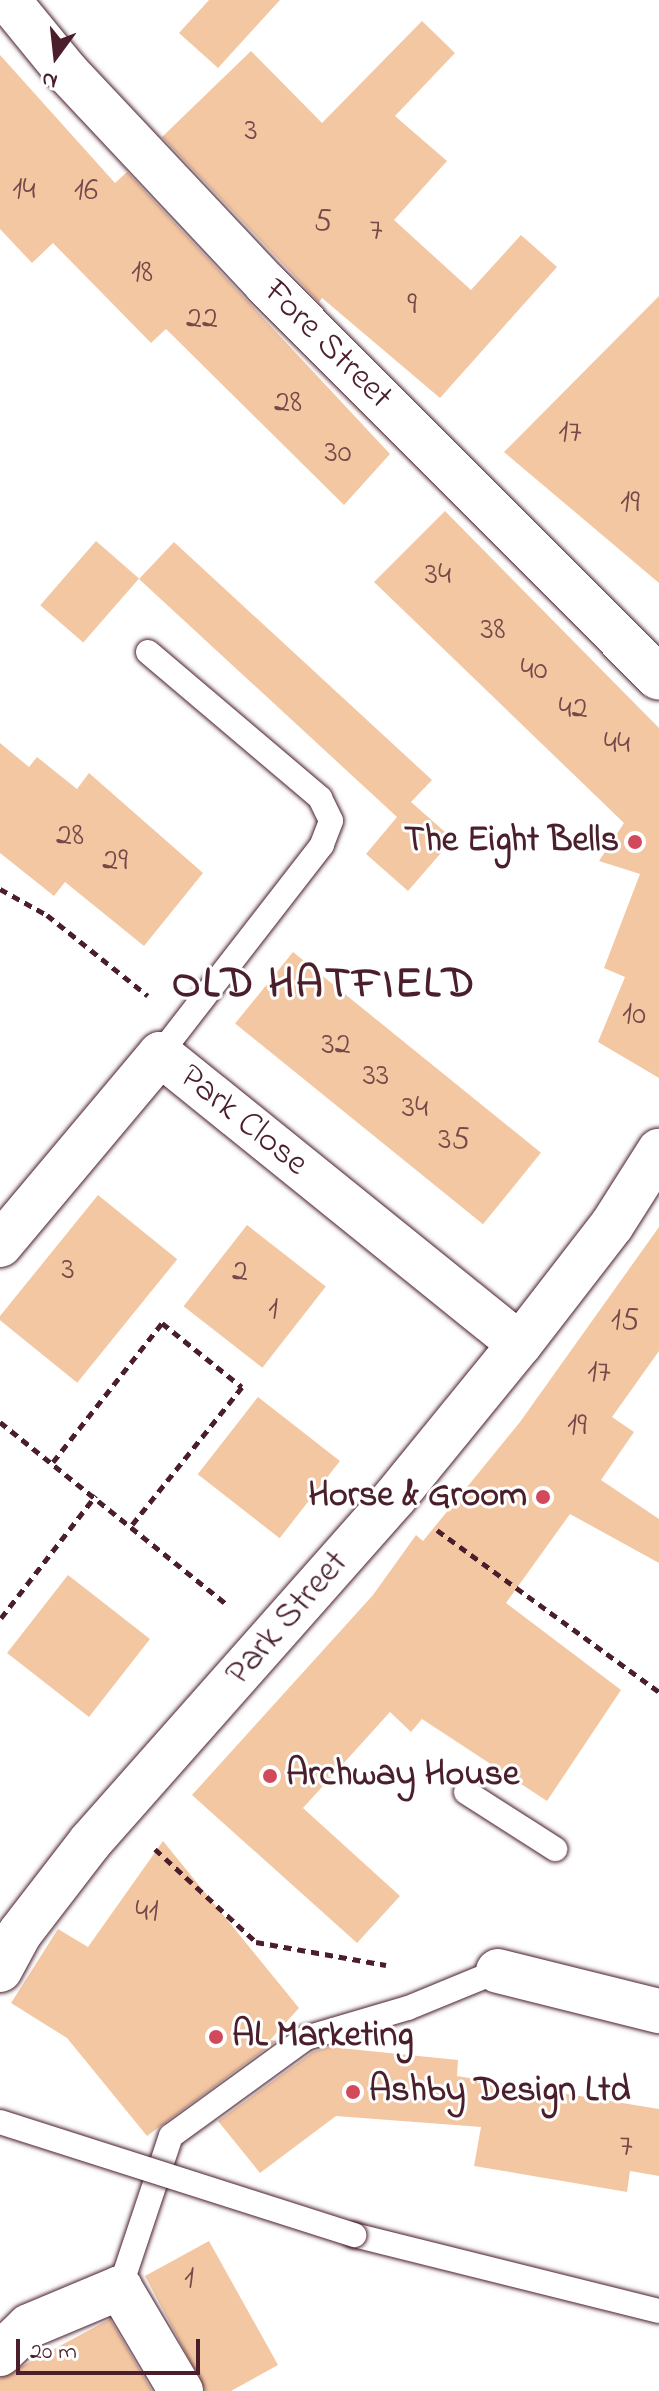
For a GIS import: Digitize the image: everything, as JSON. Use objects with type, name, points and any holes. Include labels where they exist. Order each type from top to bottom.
[{"type":"street","name":"Fore Street","points":[[8,0],[67,72],[266,284],[659,678]]},
{"type":"street","name":"Park Close","points":[[0,1245],[171,1040],[520,1344]]},
{"type":"street","name":"Park Street","points":[[0,1970],[20,1933],[115,1813],[395,1497],[520,1344],[612,1225],[659,1151]]},
{"type":"street","points":[[498,1971],[659,2011]]},
{"type":"street","points":[[0,2354],[29,2326],[120,2288],[181,2391]]},
{"type":"lane","points":[[148,652],[320,798],[331,821],[322,845],[171,1040]]},
{"type":"lane","points":[[466,1792],[555,1849]]},
{"type":"lane","points":[[120,2288],[171,2136],[306,2038],[408,2008],[498,1971]]},
{"type":"lane","points":[[0,2122],[354,2235],[659,2311]]},
{"type":"path","points":[[0,889],[47,915],[171,1040]]},
{"type":"path","points":[[53,1462],[162,1323],[242,1387],[132,1525]]},
{"type":"path","points":[[0,1422],[96,1495],[270,1640]]},
{"type":"path","points":[[1,1618],[96,1495]]},
{"type":"path","points":[[395,1497],[659,1692]]},
{"type":"path","points":[[115,1813],[256,1942],[403,1966]]},
{"type":"building","points":[[209,0],[280,0],[218,68],[179,33]]},
{"type":"building","points":[[422,21],[455,53],[395,116],[447,161],[394,220],[471,290],[521,235],[557,267],[440,398],[322,298],[319,302],[162,137],[251,51],[322,123]]},
{"type":"building","points":[[0,55],[115,183],[127,172],[390,454],[344,505],[166,329],[151,343],[53,243],[32,263],[0,229]]},
{"type":"building","points":[[659,296],[659,583],[504,452]]},
{"type":"building","points":[[445,511],[659,728],[659,1078],[598,1042],[625,977],[604,968],[640,874],[599,861],[624,823],[374,582]]},
{"type":"building","points":[[96,541],[139,578],[83,643],[40,605]]},
{"type":"building","points":[[174,542],[432,780],[411,802],[453,839],[408,891],[366,854],[397,817],[139,579]]},
{"type":"building","points":[[0,743],[29,767],[37,757],[77,789],[89,773],[203,873],[144,946],[65,882],[54,896],[0,853]]},
{"type":"building","points":[[293,952],[541,1153],[483,1224],[235,1023]]},
{"type":"building","points":[[98,1195],[177,1259],[77,1383],[0,1320],[0,1316]]},
{"type":"building","points":[[247,1225],[326,1287],[262,1368],[184,1306]]},
{"type":"building","points":[[659,1227],[659,1351],[612,1417],[634,1432],[601,1480],[659,1519],[659,1563],[570,1514],[506,1603],[621,1690],[547,1801],[422,1719],[411,1732],[390,1712],[303,1808],[400,1896],[357,1943],[192,1795],[373,1595],[416,1535],[423,1541],[520,1422]]},
{"type":"building","points":[[258,1397],[340,1461],[280,1538],[198,1474]]},
{"type":"building","points":[[68,1575],[150,1639],[89,1717],[7,1653]]},
{"type":"building","points":[[163,1841],[299,2008],[270,2040],[276,2041],[147,2136],[67,2038],[11,2003],[58,1929],[88,1947]]},
{"type":"building","points":[[330,2047],[458,2060],[457,2076],[659,2109],[659,2176],[630,2171],[627,2192],[474,2166],[481,2127],[336,2116],[260,2173],[218,2121],[313,2052]]},
{"type":"building","points":[[209,2241],[278,2365],[231,2391],[206,2391],[145,2276]]},
{"type":"building","points":[[110,2319],[152,2391],[0,2391],[0,2378]]},
{"type":"place","name":"The Eight Bells","points":[[635,842]]},
{"type":"place","name":"Horse & Groom","points":[[543,1497]]},
{"type":"place","name":"Archway House","points":[[270,1776]]},
{"type":"place","name":"AL Marketing","points":[[216,2037]]},
{"type":"place","name":"Ashby Design Ltd","points":[[353,2092]]},
{"type":"district","name":"OLD HATFIELD","points":[[324,985]]}]
